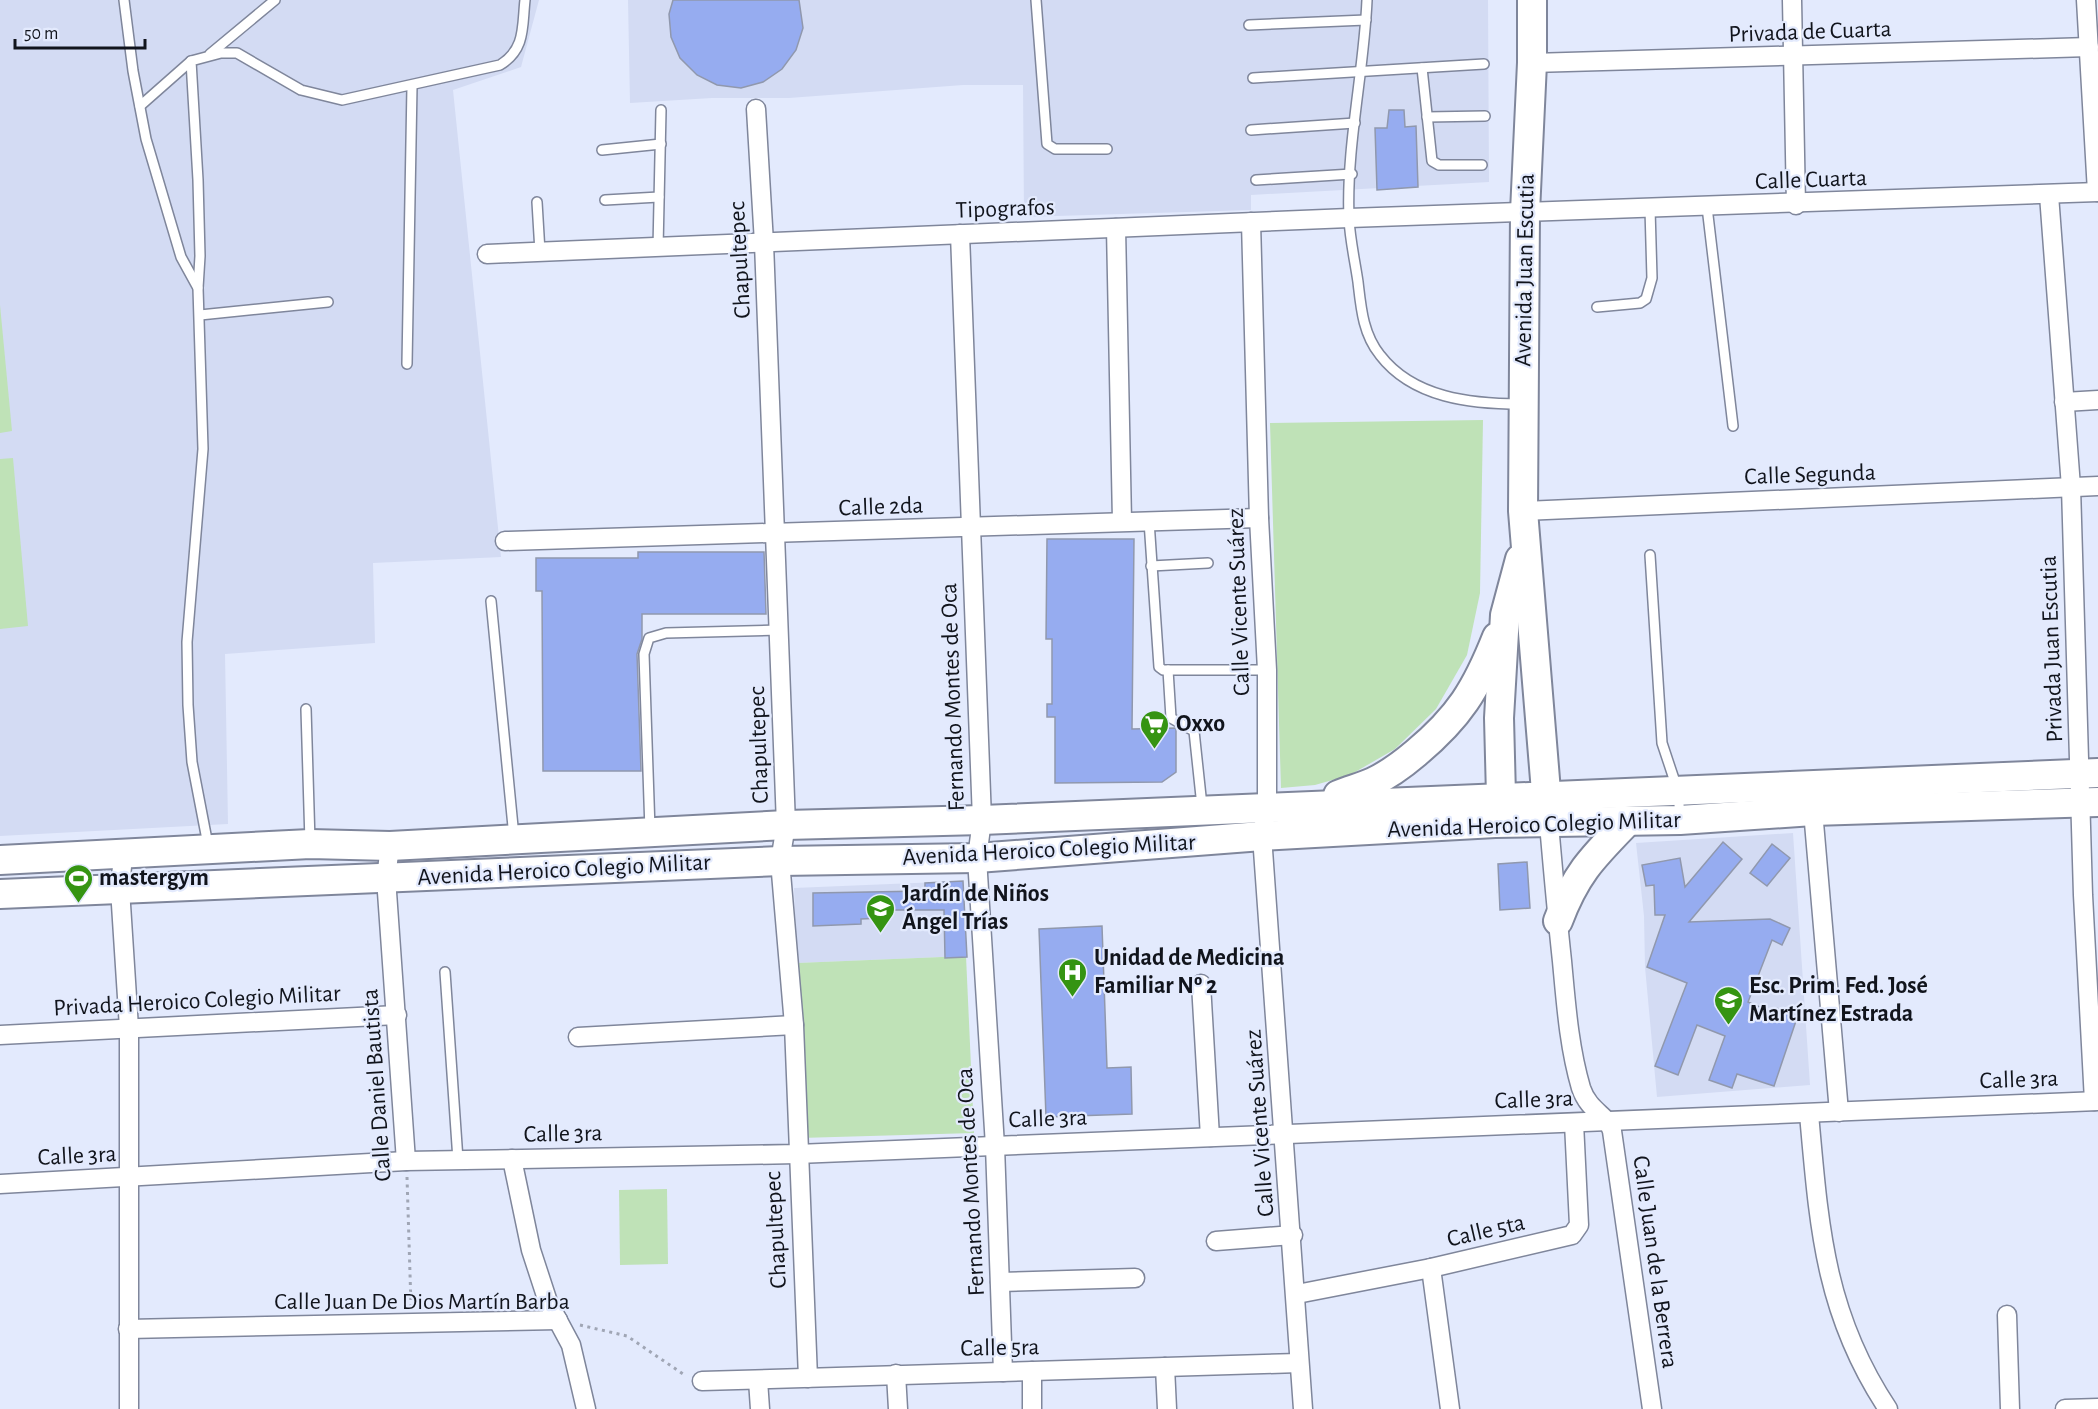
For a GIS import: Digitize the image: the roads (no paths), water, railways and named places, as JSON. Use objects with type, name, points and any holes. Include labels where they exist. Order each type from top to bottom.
[{"type":"main road","name":"Avenida Juan Escutia","points":[[1532,0],[1532,63],[1525,212],[1523,511],[1547,811]]},
{"type":"main road","name":"Avenida Juan Escutia","points":[[1498,810],[1499,718],[1505,615],[1525,540]]},
{"type":"main road","points":[[1319,804],[1375,781],[1404,762],[1440,733],[1460,711],[1474,688],[1505,615]]},
{"type":"main road","name":"Avenida Heroico Colegio Militar","points":[[1547,811],[1678,791],[2089,773]]},
{"type":"main road","name":"Avenida Heroico Colegio Militar","points":[[0,860],[310,844],[390,846],[786,825],[982,820],[1319,804],[1547,811],[1628,821],[1680,820],[1813,811],[2089,803]]},
{"type":"main road","name":"Avenida Heroico Colegio Militar","points":[[0,894],[780,861],[977,858],[1262,836],[1498,810]]},
{"type":"main road","points":[[1558,921],[1570,889],[1583,867],[1628,821]]},
{"type":"street","points":[[1792,0],[1796,205]]},
{"type":"street","points":[[2086,0],[2098,192]]},
{"type":"street","name":"Privada de Cuarta","points":[[1532,63],[2089,47]]},
{"type":"street","name":"Chapultepec","points":[[756,109],[764,243],[786,825],[780,861],[794,1026],[797,1154],[808,1378]]},
{"type":"street","name":"Calle Cuarta","points":[[1525,212],[1796,205],[2098,192]]},
{"type":"street","name":"Privada Juan Escutia","points":[[2049,195],[2089,773],[2096,1101]]},
{"type":"street","name":"Tipografos","points":[[487,254],[1525,212]]},
{"type":"street","name":"Calle Vicente Suárez","points":[[1251,222],[1259,518],[1267,670],[1268,806],[1262,836],[1293,1235],[1303,1409]]},
{"type":"street","points":[[1116,228],[1122,521]]},
{"type":"street","name":"Fernando Montes de Oca","points":[[960,234],[982,820],[977,858],[995,1146],[1003,1372]]},
{"type":"street","points":[[2064,402],[2098,400]]},
{"type":"street","name":"Calle Segunda","points":[[1523,511],[2098,486]]},
{"type":"street","name":"Calle 2da","points":[[506,541],[1259,518]]},
{"type":"street","points":[[1547,811],[1566,1013],[1581,1088],[1593,1111],[1609,1122]]},
{"type":"street","points":[[1813,811],[1839,1112]]},
{"type":"street","name":"Calle Daniel Bautista","points":[[390,846],[386,878],[406,1161]]},
{"type":"street","points":[[123,855],[120,889],[129,1028],[127,1178],[129,1409]]},
{"type":"street","points":[[1201,984],[1210,1137]]},
{"type":"street","name":"Privada Heroico Colegio Militar","points":[[0,1035],[397,1016]]},
{"type":"street","points":[[578,1037],[794,1026]]},
{"type":"street","name":"Calle 3ra","points":[[0,1184],[406,1161],[797,1154],[2096,1101]]},
{"type":"street","points":[[1809,1114],[1818,1215],[1830,1275],[1843,1322],[1861,1368],[1888,1409]]},
{"type":"street","name":"Calle Juan de la Berrera","points":[[1609,1122],[1652,1409]]},
{"type":"street","name":"Calle 5ta","points":[[1297,1294],[1431,1268],[1572,1235],[1579,1225],[1574,1123]]},
{"type":"street","points":[[512,1159],[531,1250],[548,1302],[571,1345],[586,1409]]},
{"type":"street","points":[[1216,1240],[1293,1235]]},
{"type":"street","points":[[1431,1268],[1450,1409]]},
{"type":"street","points":[[1000,1282],[1135,1278]]},
{"type":"street","points":[[2007,1316],[2010,1409]]},
{"type":"street","name":"Calle Juan De Dios Martín Barba","points":[[128,1329],[558,1320]]},
{"type":"street","name":"Calle 5ra","points":[[702,1381],[1299,1364]]},
{"type":"street","points":[[1165,1367],[1167,1409]]},
{"type":"street","points":[[1032,1371],[1032,1409]]},
{"type":"street","points":[[896,1374],[898,1409]]},
{"type":"street","points":[[758,1380],[760,1409]]},
{"type":"street","points":[[2065,1409],[2098,1408]]},
{"type":"lane","points":[[124,0],[146,139],[181,257],[198,288]]},
{"type":"lane","points":[[205,57],[275,0]]},
{"type":"lane","points":[[140,106],[191,61],[221,53],[237,53],[301,90],[329,99],[342,100],[500,65],[507,60],[522,38],[525,0]]},
{"type":"lane","points":[[1036,0],[1047,144],[1055,149],[1107,149]]},
{"type":"lane","points":[[1367,0],[1355,123],[1349,218],[1363,321],[1380,355],[1397,373],[1423,389],[1466,402],[1523,404]]},
{"type":"lane","points":[[1249,25],[1366,21]]},
{"type":"lane","points":[[191,61],[201,256],[198,288],[203,449],[187,642],[188,705],[192,762],[209,850]]},
{"type":"lane","points":[[1253,78],[1484,64]]},
{"type":"lane","points":[[1422,68],[1432,161],[1440,165],[1482,165]]},
{"type":"lane","points":[[407,364],[412,86]]},
{"type":"lane","points":[[658,248],[662,110]]},
{"type":"lane","points":[[1427,117],[1485,116]]},
{"type":"lane","points":[[1251,130],[1355,123]]},
{"type":"lane","points":[[602,150],[661,144]]},
{"type":"lane","points":[[1256,180],[1352,174]]},
{"type":"lane","points":[[605,200],[659,197]]},
{"type":"lane","points":[[537,202],[540,252]]},
{"type":"lane","points":[[1707,207],[1733,426]]},
{"type":"lane","points":[[1597,307],[1641,303],[1646,299],[1652,278],[1650,209]]},
{"type":"lane","points":[[200,315],[328,302]]},
{"type":"lane","points":[[1149,521],[1156,661],[1163,670],[1267,670]]},
{"type":"lane","points":[[1650,555],[1662,743],[1678,791],[1680,820]]},
{"type":"lane","points":[[1150,566],[1208,563]]},
{"type":"lane","points":[[491,601],[514,839]]},
{"type":"lane","points":[[650,832],[644,654],[649,638],[666,633],[778,630]]},
{"type":"lane","points":[[1168,670],[1171,718],[1190,728],[1197,737],[1203,809]]},
{"type":"lane","points":[[306,709],[310,844]]},
{"type":"lane","points":[[445,972],[458,1160]]},
{"type":"place","name":"Oxxo","points":[[1155,750]]},
{"type":"place","name":"mastergym","points":[[78,904]]},
{"type":"place","name":"Jardín de Niños Ángel Trías","points":[[881,934]]},
{"type":"place","name":"Unidad de Medicina Familiar Nº 2","points":[[1073,998]]},
{"type":"place","name":"Esc. Prim. Fed. José Martínez Estrada","points":[[1728,1026]]}]
